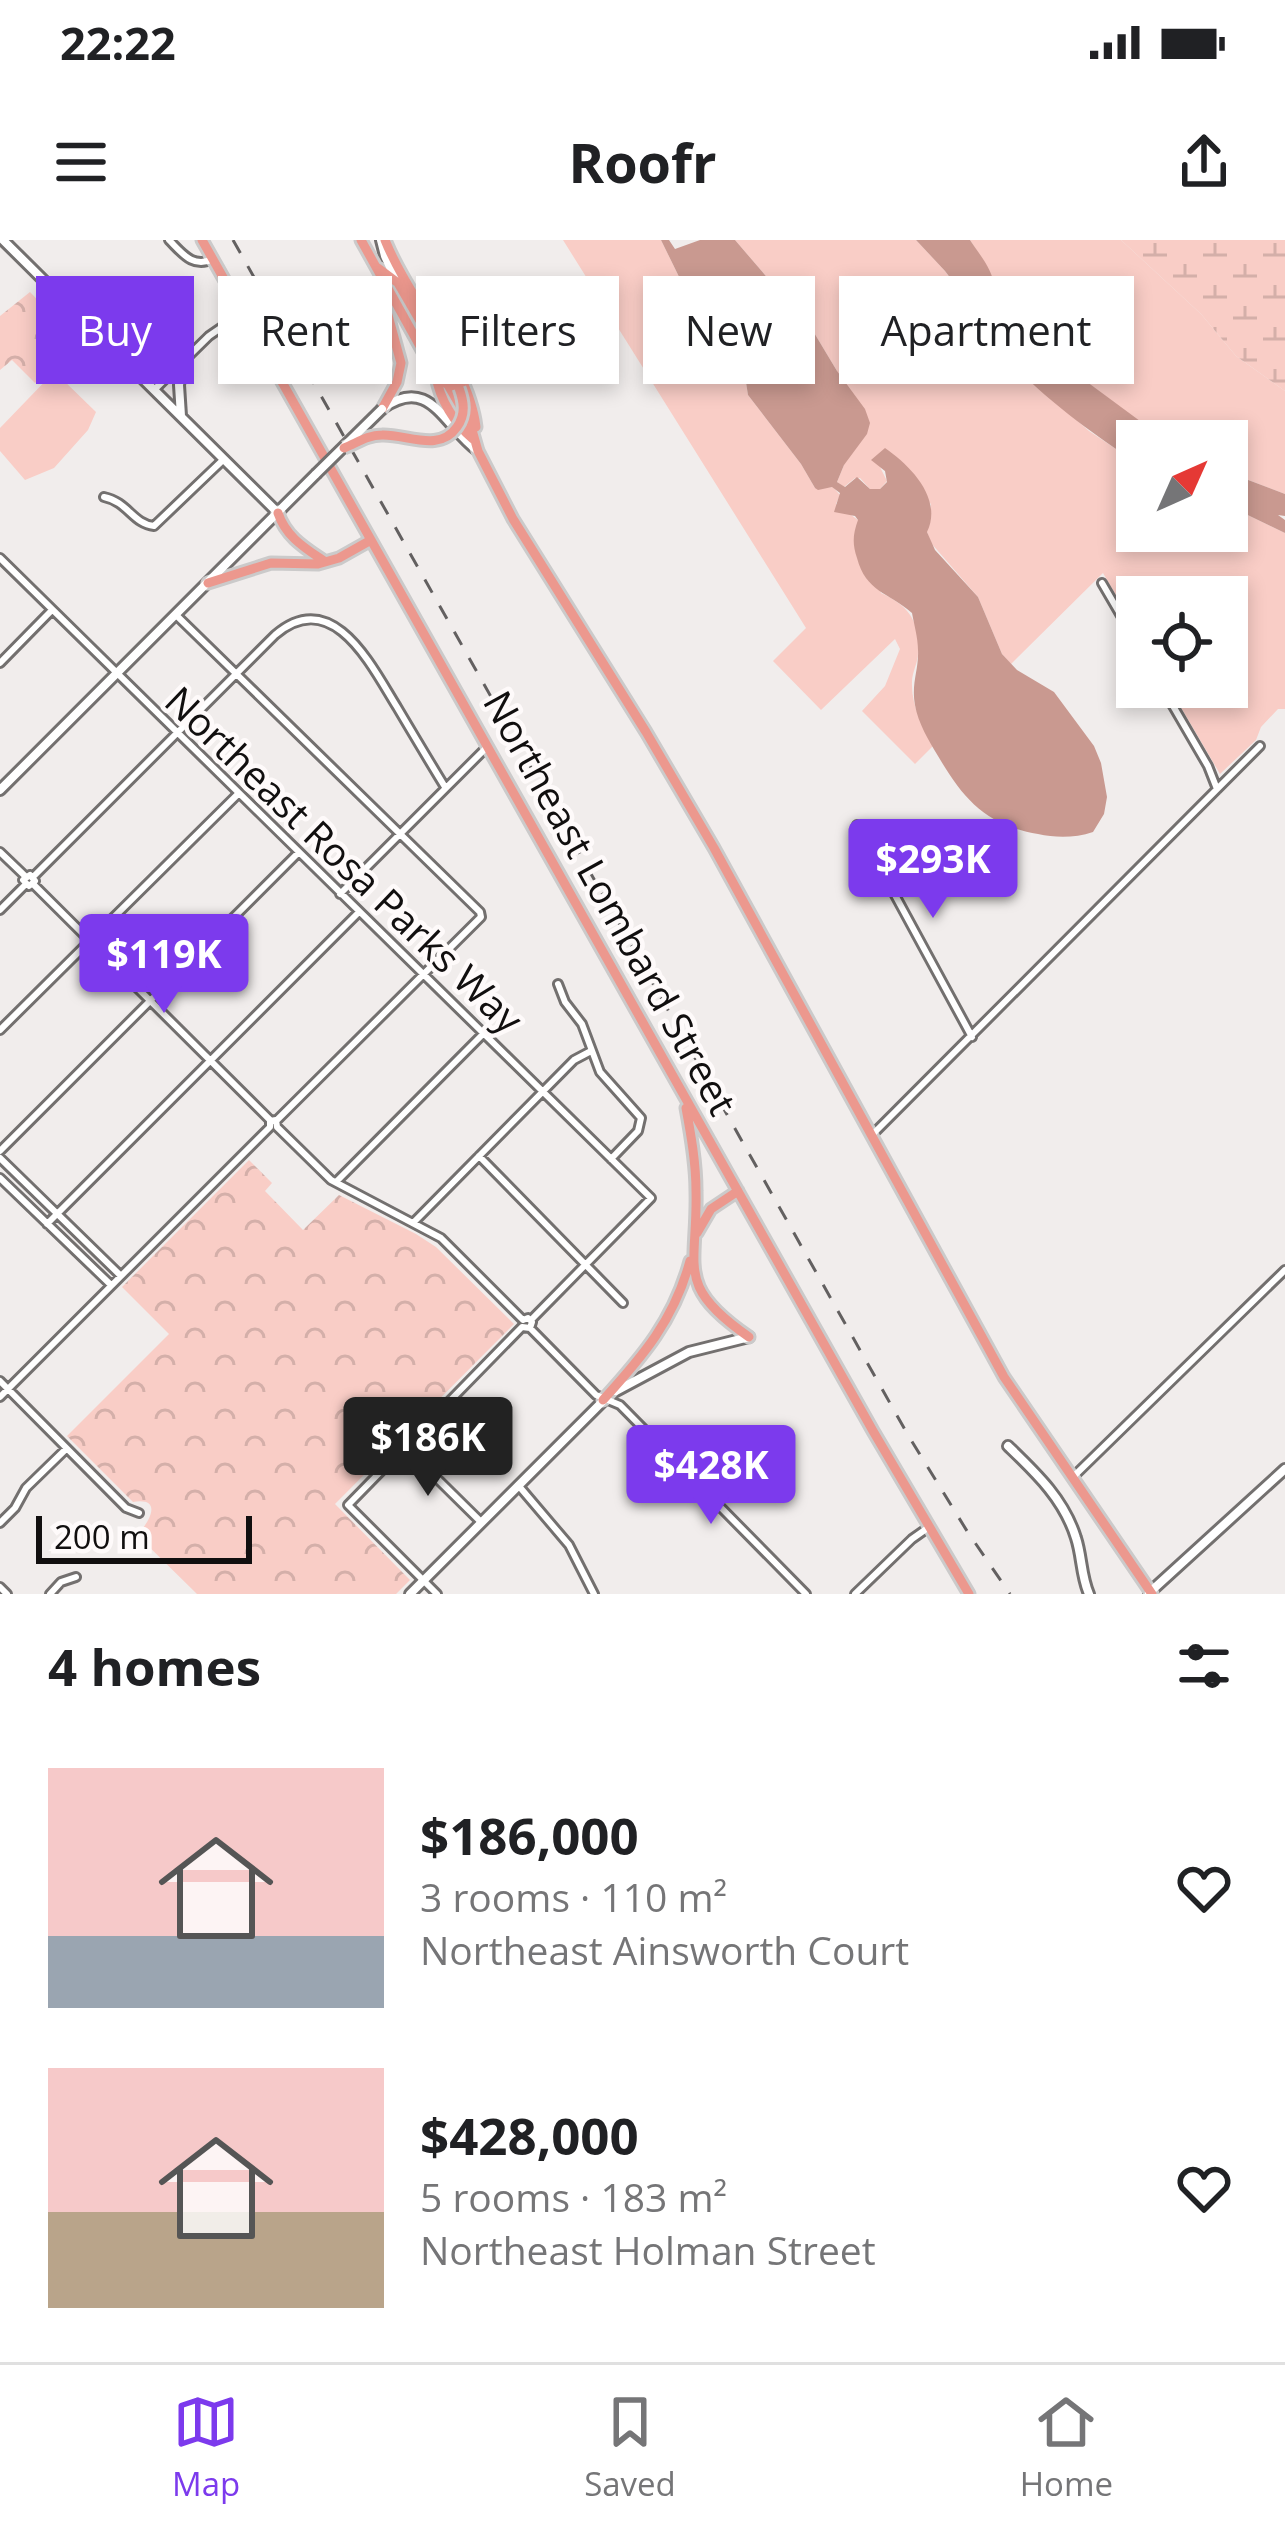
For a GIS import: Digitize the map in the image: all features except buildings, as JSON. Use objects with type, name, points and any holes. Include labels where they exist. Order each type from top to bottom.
[{"type":"main road","name":"Northeast Lombard Street","points":[[202,240],[222,276]]},
{"type":"main road","points":[[361,240],[436,375],[437,389],[472,439],[512,519],[686,799],[1005,1379],[1150,1593]]},
{"type":"main road","points":[[383,240],[468,391],[478,451]]},
{"type":"main road","points":[[344,448],[379,435],[427,441],[449,436],[464,406],[459,388],[398,283],[375,267]]},
{"type":"main road","points":[[375,267],[400,356],[397,382],[382,409]]},
{"type":"main road","name":"Northeast Lombard Street","points":[[283,384],[970,1594]]},
{"type":"main road","points":[[278,513],[283,526],[304,548],[325,561]]},
{"type":"main road","points":[[208,583],[260,565],[318,564],[371,540]]},
{"type":"main road","points":[[684,1096],[697,1192],[693,1270],[704,1296],[749,1337]]},
{"type":"main road","points":[[603,1400],[665,1323],[707,1213],[738,1191]]},
{"type":"street","points":[[3,240],[278,513]]},
{"type":"street","points":[[169,240],[194,262],[213,260]]},
{"type":"street","points":[[383,240],[398,283]]},
{"type":"street","points":[[194,350],[218,329]]},
{"type":"street","points":[[154,390],[160,384]]},
{"type":"street","points":[[179,384],[182,418]]},
{"type":"street","points":[[0,790],[382,409],[407,396],[429,401],[478,451]]},
{"type":"street","points":[[104,497],[118,500],[150,527],[160,523],[224,459]]},
{"type":"street","name":"Northeast Rosa Parks Way","points":[[0,558],[651,1198],[586,1265]]},
{"type":"street","points":[[1102,583],[1116,607]]},
{"type":"street","points":[[0,663],[52,610]]},
{"type":"street","points":[[0,1397],[481,917],[176,615]]},
{"type":"street","points":[[0,910],[288,625],[311,620],[336,627],[356,642],[445,787]]},
{"type":"street","points":[[1174,708],[1217,789]]},
{"type":"street","points":[[340,894],[488,746]]},
{"type":"street","points":[[872,1136],[1260,746]]},
{"type":"street","points":[[0,1030],[238,794]]},
{"type":"street","points":[[857,825],[972,1037]]},
{"type":"street","points":[[0,852],[322,1173],[448,1244],[603,1400],[620,1405],[806,1594]]},
{"type":"street","points":[[121,1276],[0,1154],[298,853]]},
{"type":"street","points":[[47,1223],[359,912]]},
{"type":"street","points":[[558,983],[605,1079],[641,1118],[638,1131],[611,1159]]},
{"type":"street","points":[[336,1182],[483,1034]]},
{"type":"street","points":[[415,1222],[579,1055],[592,1051]]},
{"type":"street","points":[[479,1156],[623,1304]]},
{"type":"street","points":[[0,1178],[111,1285]]},
{"type":"street","points":[[437,1594],[347,1505],[586,1265]]},
{"type":"street","points":[[1072,1478],[1285,1270]]},
{"type":"street","points":[[410,1594],[603,1400],[679,1356],[749,1337]]},
{"type":"street","points":[[0,1381],[126,1508],[140,1514]]},
{"type":"street","points":[[404,1446],[482,1522]]},
{"type":"street","points":[[1008,1446],[1048,1486],[1066,1514],[1089,1594]]},
{"type":"street","points":[[0,1523],[26,1488],[66,1449]]},
{"type":"street","points":[[1150,1593],[1285,1469]]},
{"type":"street","points":[[518,1485],[569,1545],[594,1594]]},
{"type":"street","points":[[855,1594],[929,1527]]},
{"type":"street","points":[[50,1594],[76,1577]]},
{"type":"street","points":[[0,1587],[7,1594]]},
{"type":"green space","points":[[563,240],[661,240],[679,276],[643,276],[643,368],[619,329],[619,276],[586,276]]},
{"type":"green space","points":[[735,240],[916,240],[948,276],[839,276],[839,384],[1035,384],[1116,449],[1116,552],[1248,552],[1248,515],[1285,533],[1285,709],[1278,709],[1256,740],[1220,774],[1181,708],[1248,708],[1248,576],[1116,576],[1116,595],[1103,573],[1011,664],[1002,654],[978,597],[931,543],[927,532],[931,504],[880,467],[887,481],[880,489],[870,489],[860,478],[844,487],[837,482],[844,465],[837,371],[815,334],[815,276],[766,276]]},
{"type":"green space","points":[[970,240],[1121,240],[1201,314],[1236,356],[1285,391],[1285,494],[1248,480],[1248,420],[1137,420],[1090,384],[1134,384],[1134,276],[990,276]]},
{"type":"green space","points":[[1121,240],[1285,240],[1285,391],[1236,356],[1201,314]]},
{"type":"green space","points":[[30,292],[36,298],[35,383],[12,360],[0,370],[0,316]]},
{"type":"green space","points":[[42,384],[67,384],[96,412],[88,430],[54,468],[25,480],[0,451],[0,428]]},
{"type":"green space","points":[[653,384],[746,384],[748,395],[815,488],[833,487],[840,495],[836,504],[858,520],[881,593],[906,609],[915,623],[918,657],[912,691],[933,746],[915,764],[862,711],[885,686],[900,649],[895,639],[821,710],[773,661],[806,628]]},
{"type":"green space","points":[[249,1160],[272,1183],[265,1191],[303,1230],[339,1195],[436,1247],[514,1324],[335,1504],[410,1580],[396,1594],[197,1594],[137,1535],[149,1518],[148,1503],[133,1502],[67,1436],[169,1334],[122,1287]]},
{"type":"shaded area","points":[[661,240],[669,240],[675,249],[700,240],[735,240],[766,276],[679,276]]},
{"type":"shaded area","points":[[916,240],[970,240],[991,276],[949,276]]},
{"type":"shaded area","points":[[815,334],[839,374],[839,384],[847,384],[870,423],[837,482],[845,487],[857,477],[870,489],[880,489],[887,482],[885,471],[871,460],[885,448],[922,484],[931,507],[927,532],[935,550],[978,597],[1002,654],[1017,670],[1054,692],[1094,746],[1107,797],[1093,832],[1059,837],[1020,830],[990,817],[957,785],[916,712],[918,645],[912,613],[866,578],[854,548],[858,520],[834,512],[840,493],[832,487],[815,488],[748,395],[746,384],[815,384]]},
{"type":"shaded area","points":[[1034,384],[1090,384],[1139,420],[1116,420],[1116,448]]},
{"type":"shaded area","points":[[1248,480],[1285,494],[1285,516],[1278,515],[1285,520],[1285,533],[1248,515]]},
{"type":"railway","points":[[233,240],[908,1435],[1010,1594]]}]
